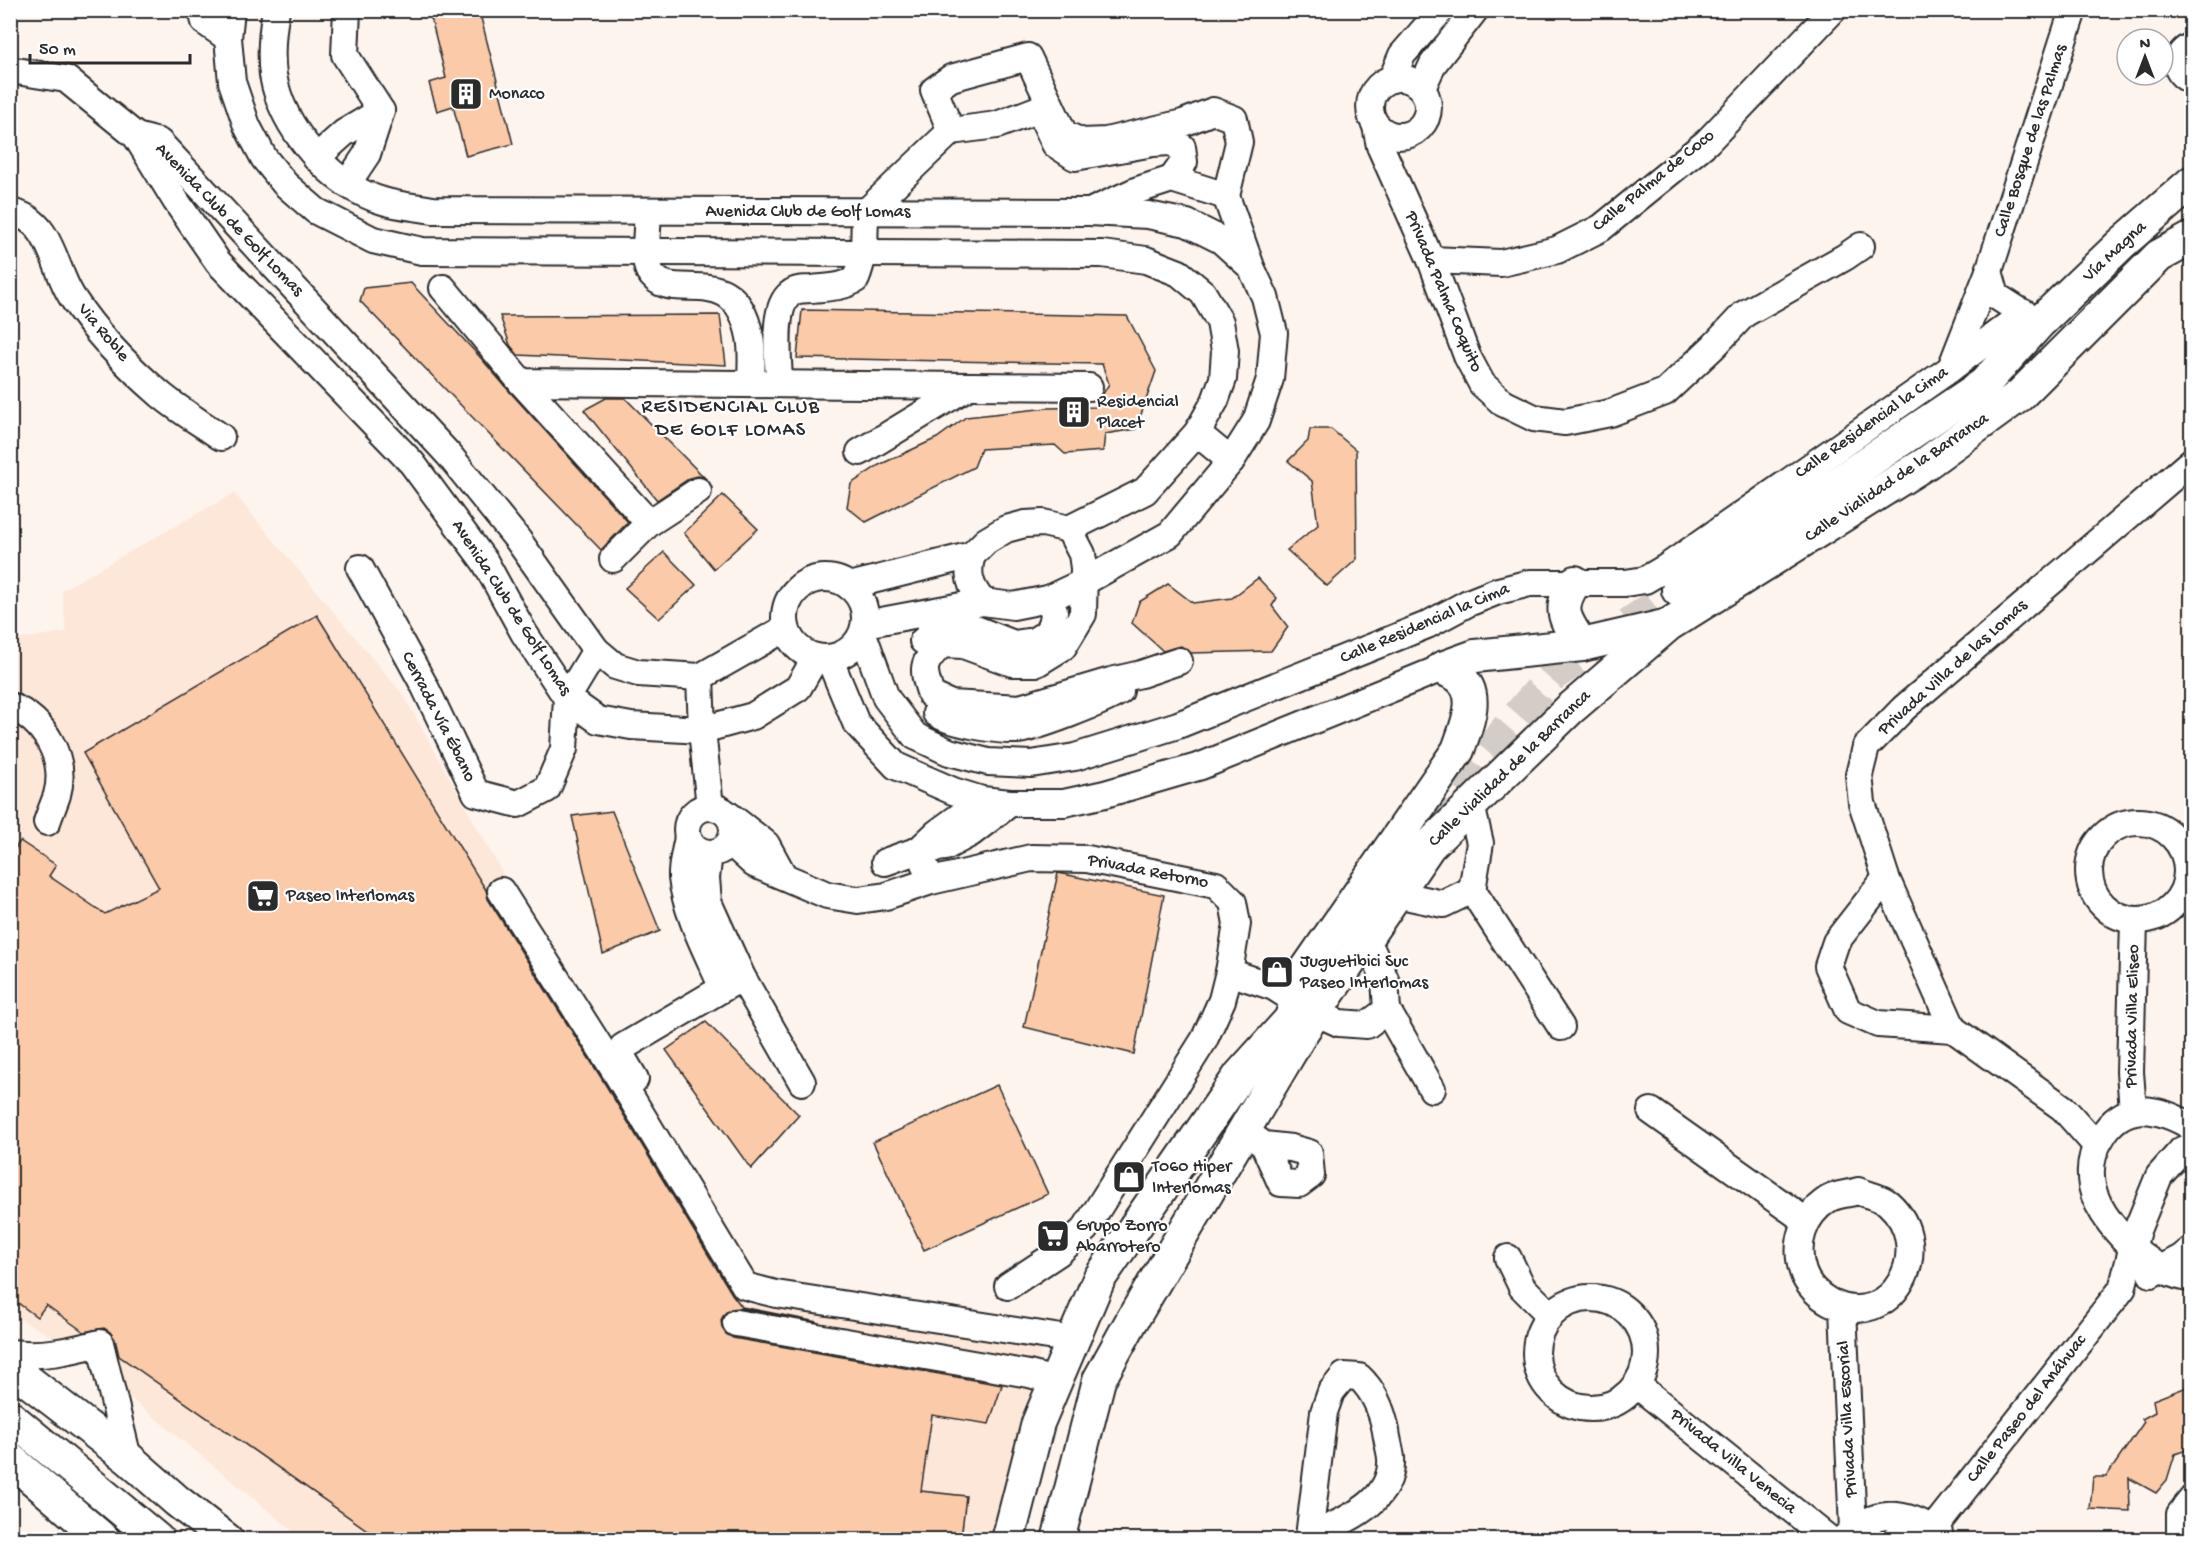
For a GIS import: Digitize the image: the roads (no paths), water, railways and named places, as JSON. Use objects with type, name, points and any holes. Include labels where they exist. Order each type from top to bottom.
[{"type":"main road","name":"Vía Magna","points":[[2032,318],[2192,182]]},
{"type":"main road","points":[[2020,395],[2031,362],[2113,282],[2192,217]]},
{"type":"main road","name":"Calle Vialidad de la Barranca","points":[[1008,1539],[1038,1423],[1099,1280],[1240,1075],[1301,1012],[1354,943],[1396,894],[1429,846],[1570,709],[1668,625],[1928,462],[2020,395],[2159,256],[2192,237]]},
{"type":"main road","name":"Calle Vialidad de la Barranca","points":[[1678,591],[1984,384],[2032,318]]},
{"type":"main road","points":[[1575,582],[1564,602],[1564,614],[1582,645]]},
{"type":"main road","points":[[1442,668],[1475,656],[1582,645],[1668,625]]},
{"type":"main road","points":[[1301,1012],[1306,970],[1458,750],[1471,712],[1468,689],[1461,678],[1442,668]]},
{"type":"main road","name":"Calle Vialidad de la Barranca","points":[[1058,1539],[1099,1380],[1254,1138],[1301,1012]]},
{"type":"main road","points":[[10,1367],[128,1458],[177,1501],[227,1539]]},
{"type":"main road","points":[[1041,1539],[1054,1491],[1092,1408]]},
{"type":"main road","points":[[10,1417],[158,1539]]},
{"type":"main road","points":[[10,1460],[105,1539]]},
{"type":"main road","points":[[177,1501],[210,1539]]},
{"type":"street","points":[[202,10],[205,22],[228,38]]},
{"type":"street","points":[[231,10],[228,38],[232,82],[247,126],[264,158],[285,184],[316,211],[373,240],[422,251],[1102,255],[1146,260],[1179,273],[1203,293],[1220,322],[1225,351],[1223,379],[1215,401],[1197,433],[1145,491],[1070,529],[1043,523],[1025,524],[1006,529],[986,541],[972,555],[968,567],[969,580],[983,602]]},
{"type":"street","name":"Avenida Club de Golf Lomas","points":[[276,10],[271,34],[273,75],[285,112],[316,158],[346,184],[382,201],[433,210],[1148,214],[1187,223],[1221,240],[1251,267],[1266,297],[1274,333],[1270,379],[1256,422],[1231,461],[1170,534],[1084,582],[1048,599],[1013,606],[983,602],[864,629]]},
{"type":"street","points":[[347,10],[345,55],[381,111]]},
{"type":"street","points":[[1392,79],[1402,55],[1441,10]]},
{"type":"street","points":[[1422,88],[1433,64],[1474,10]]},
{"type":"street","name":"Calle Palma de Coco","points":[[1431,260],[1501,263],[1557,250],[1601,228],[1707,142],[1833,10]]},
{"type":"street","name":"Calle Bosque de las Palmas","points":[[1950,369],[1989,271],[2073,10]]},
{"type":"street","points":[[2192,46],[2182,50],[2177,65],[2180,73],[2192,80]]},
{"type":"street","points":[[951,131],[934,90],[951,78],[1028,57],[1055,144],[1075,157],[1170,142],[1182,147],[1184,162],[1172,179]]},
{"type":"street","name":"Avenida Club de Golf Lomas","points":[[10,70],[66,79],[136,136],[176,201],[218,262],[412,463],[484,562],[524,633],[567,698],[598,720],[631,726],[702,730],[753,716],[798,688],[823,658]]},
{"type":"street","points":[[1392,79],[1408,79],[1422,88],[1429,104],[1426,120],[1415,133],[1401,137],[1387,135],[1376,126],[1370,113],[1371,98],[1379,86],[1392,79]]},
{"type":"street","points":[[779,384],[778,315],[783,303],[790,294],[799,290],[848,285],[856,279],[864,253],[866,213],[951,131],[997,125],[1045,106]]},
{"type":"street","points":[[1045,106],[1064,134],[1082,142],[1106,141],[1172,126],[1213,111],[1234,119],[1239,142],[1226,196],[1251,267]]},
{"type":"street","points":[[316,158],[344,133],[381,111]]},
{"type":"street","points":[[346,184],[367,154],[381,111]]},
{"type":"street","name":"Privada Palma Coquito","points":[[1376,126],[1380,146],[1431,260],[1467,356],[1482,384],[1503,403],[1534,418],[1565,422],[1611,413],[1665,392],[1744,314],[1861,246]]},
{"type":"street","name":"Privada Palma Coquito","points":[[1399,187],[1402,155],[1415,133]]},
{"type":"street","name":"Avenida Club de Golf Lomas","points":[[136,136],[159,142],[449,455],[518,540],[596,650],[615,666],[638,673],[700,677]]},
{"type":"street","points":[[1089,212],[1138,190],[1172,179],[1226,196]]},
{"type":"street","points":[[648,211],[649,270],[657,280],[669,285],[713,288],[730,296],[741,309],[751,340],[751,384]]},
{"type":"street","name":"Via Roble","points":[[10,212],[19,213],[40,229],[53,252],[70,294],[104,342],[162,396],[221,437]]},
{"type":"street","points":[[1989,271],[1996,296],[2032,318]]},
{"type":"street","points":[[443,288],[521,382],[649,523]]},
{"type":"street","name":"Calle Residencial la Cima","points":[[864,629],[886,698],[915,735],[949,752],[988,762],[1030,764],[1074,758],[1178,725],[1427,625],[1467,603],[1498,591],[1530,583],[1625,583],[1645,580],[1667,567],[1950,369],[2032,318]]},
{"type":"street","points":[[521,382],[1089,387]]},
{"type":"street","points":[[860,452],[969,386]]},
{"type":"street","points":[[1197,433],[1231,461]]},
{"type":"street","name":"Privada Villa de las Lomas","points":[[1953,1029],[1886,878],[1862,803],[1859,775],[1866,747],[1905,708],[2192,461]]},
{"type":"street","points":[[613,559],[649,523],[698,491]]},
{"type":"street","points":[[1070,529],[1082,554],[1083,614],[1063,647],[1037,663],[1012,663],[963,645],[942,644],[927,658],[924,675],[931,695],[951,704],[1020,708],[1179,661]]},
{"type":"street","points":[[849,586],[972,555]]},
{"type":"street","name":"Cerrada Vía Ébano","points":[[360,567],[424,685],[476,793],[518,804],[547,789],[564,749],[567,698],[596,650]]},
{"type":"street","points":[[824,578],[833,578],[849,586],[863,603],[864,629],[849,651],[840,656],[823,658],[806,653],[797,647],[786,628],[786,611],[788,602],[799,588],[806,582],[824,578]]},
{"type":"street","points":[[1048,599],[1054,611],[1053,621],[1047,633],[1034,641],[1014,644],[968,626],[941,626],[914,648],[913,680],[922,702],[941,717],[979,726],[1018,730],[1116,694],[1141,674]]},
{"type":"street","points":[[698,904],[719,848],[734,831],[730,819],[716,808],[702,730],[700,677],[786,628]]},
{"type":"street","points":[[823,658],[856,723],[896,766],[953,791],[982,800],[1010,803],[1064,803],[1105,794],[1201,766],[1442,668]]},
{"type":"street","points":[[10,706],[31,717],[42,728],[55,753],[59,781],[57,795],[46,822]]},
{"type":"street","points":[[919,850],[982,800]]},
{"type":"street","points":[[885,862],[919,850],[945,847],[971,833],[1010,803]]},
{"type":"street","points":[[1471,805],[1480,843],[1472,890],[1562,1027]]},
{"type":"street","points":[[783,875],[766,844],[716,808],[697,812],[688,823],[682,876],[698,904],[732,982],[802,1082]]},
{"type":"street","points":[[688,837],[694,848],[719,848]]},
{"type":"street","name":"Privada Retorno","points":[[719,848],[827,895],[858,900],[886,896],[931,881],[1030,858],[1087,859],[1216,885],[1233,902],[1237,924],[1229,972],[1218,1010],[1204,1040],[1085,1229],[1058,1253],[1008,1286]]},
{"type":"street","points":[[919,850],[931,881]]},
{"type":"street","points":[[1886,878],[1836,942],[1828,966],[1848,1011],[1878,1024],[1953,1029],[2062,1108],[2096,1145]]},
{"type":"street","points":[[1396,894],[1443,904],[1472,890]]},
{"type":"street","points":[[501,891],[615,1071],[745,1286],[776,1294],[1074,1340]]},
{"type":"street","name":"Privada Villa Eliseo","points":[[2133,1110],[2130,1072],[2134,921]]},
{"type":"street","points":[[1354,943],[1385,979],[1387,1010],[1432,1089]]},
{"type":"street","points":[[1229,972],[1274,987],[1301,1012],[1339,1023],[1366,1025],[1387,1010]]},
{"type":"street","points":[[710,1202],[622,1057],[623,1047],[732,982]]},
{"type":"street","points":[[2192,1127],[2160,1112],[2133,1110],[2118,1116],[2107,1127],[2096,1145],[2091,1167],[2092,1188],[2114,1228],[2133,1248],[2161,1269],[2181,1278],[2192,1278]]},
{"type":"street","points":[[1652,1112],[1806,1221]]},
{"type":"street","points":[[1254,1138],[1310,1152],[1311,1175],[1299,1184],[1281,1183],[1254,1138]]},
{"type":"street","points":[[2122,1289],[2137,1230],[2158,1176],[2182,1150],[2192,1147]]},
{"type":"street","points":[[1858,1191],[1887,1202],[1906,1226],[1911,1259],[1898,1288],[1873,1307],[1843,1308],[1819,1296],[1803,1274],[1799,1247],[1806,1221],[1828,1198],[1858,1191]]},
{"type":"street","points":[[2122,1289],[2181,1258],[2192,1249]]},
{"type":"street","points":[[1508,1258],[1522,1287],[1550,1315]]},
{"type":"street","name":"Calle Paseo del Anáhuac","points":[[1937,1536],[2122,1289]]},
{"type":"street","points":[[1587,1297],[1608,1299],[1626,1309],[1640,1325],[1647,1345],[1646,1365],[1637,1384],[1621,1400],[1599,1408],[1577,1406],[1556,1396],[1542,1379],[1536,1357],[1538,1335],[1550,1315],[1567,1303],[1587,1297]]},
{"type":"street","name":"Privada Villa Escorial","points":[[1843,1308],[1848,1534]]},
{"type":"street","points":[[736,1323],[1029,1374],[1056,1381]]},
{"type":"street","points":[[10,1353],[32,1356],[57,1354],[100,1343],[128,1458]]},
{"type":"street","points":[[1344,1376],[1359,1377],[1371,1388],[1383,1417],[1391,1460],[1387,1483],[1366,1509],[1309,1538],[1324,1413],[1331,1392],[1344,1376]]},
{"type":"street","name":"Privada Villa Venecia","points":[[1637,1384],[1830,1539]]},
{"type":"street","points":[[2180,1539],[2180,1514],[2192,1499]]},
{"type":"street","points":[[1848,1534],[1870,1520],[1889,1515],[1908,1517],[1937,1536]]},
{"type":"street","points":[[1895,1539],[1937,1536]]},
{"type":"tunnel","points":[[1396,863],[1476,764],[1552,676],[1678,590]]},
{"type":"place","name":"Monaco","points":[[466,94]]},
{"type":"place","name":"Residencial Placet","points":[[1074,412]]},
{"type":"place","name":"Paseo Interlomas","points":[[263,896]]},
{"type":"place","name":"Juguetibici Suc Paseo Interlomas","points":[[1277,972]]},
{"type":"place","name":"T060 Hiper Interlomas","points":[[1129,1177]]},
{"type":"place","name":"Grupo Zorro Abarrotero","points":[[1053,1236]]},
{"type":"district","name":"RESIDENCIAL CLUB DE GOLF LOMAS","points":[[731,420]]}]
